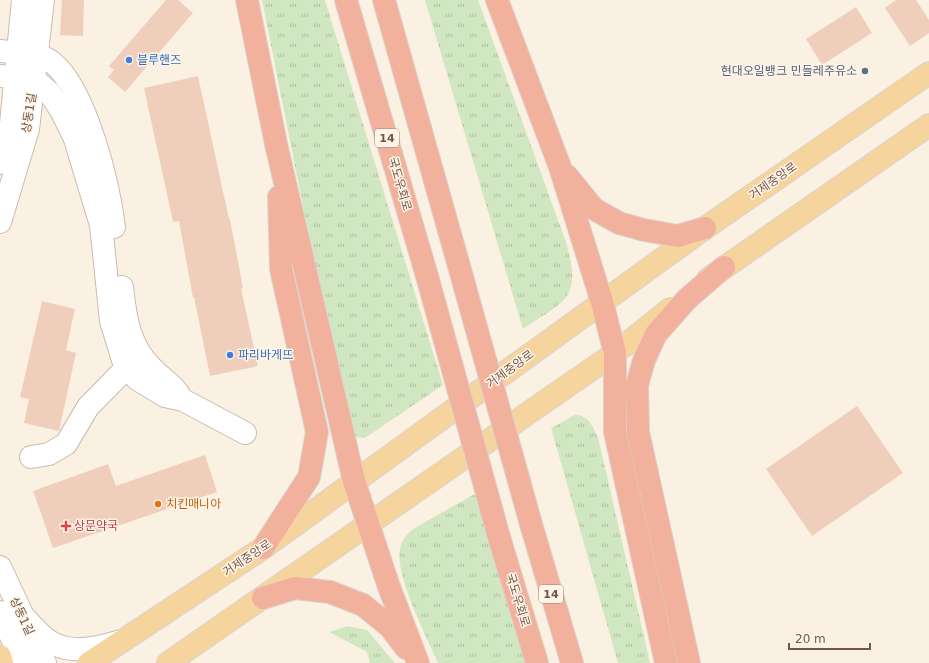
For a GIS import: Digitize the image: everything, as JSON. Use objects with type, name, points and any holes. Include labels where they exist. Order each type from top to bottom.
[{"type":"highway","points":[[247,0],[276,144],[354,481],[370,524],[389,587],[418,663]]},
{"type":"highway","name":"국도우회로","points":[[346,0],[428,276],[499,537],[537,663]]},
{"type":"highway","name":"14","points":[[384,0],[531,524],[572,663]]},
{"type":"highway","points":[[497,0],[560,167],[602,302],[615,353],[615,432],[666,663]]},
{"type":"highway","points":[[263,548],[309,477],[317,432],[281,269],[276,144]]},
{"type":"highway","points":[[560,167],[594,209],[619,222],[644,230],[678,236],[705,228]]},
{"type":"highway","points":[[689,663],[638,432],[637,385],[644,360],[656,334],[687,299],[724,266]]},
{"type":"highway","points":[[263,598],[295,588],[330,592],[363,605],[390,627],[418,663]]},
{"type":"main road","name":"거제중앙로","points":[[89,663],[263,548],[705,228],[929,73]]},
{"type":"main road","points":[[168,663],[615,353],[724,266],[929,125]]},
{"type":"main road","points":[[0,656],[2,663]]},
{"type":"street","name":"상동1길","points":[[0,163],[11,124],[13,81],[18,52],[23,0]]},
{"type":"street","name":"상동1길","points":[[18,52],[43,0]]},
{"type":"street","points":[[18,52],[52,63],[64,75],[78,100],[94,141],[114,220],[125,315],[136,349],[134,360],[88,407],[66,444],[49,454],[31,457]]},
{"type":"street","name":"상동1길","points":[[0,222],[28,129],[13,81]]},
{"type":"street","points":[[13,81],[49,92],[62,112],[75,140],[83,161],[101,225],[110,321],[123,360],[134,360],[151,367],[173,386],[183,400],[245,433]]},
{"type":"street","name":"상동1길","points":[[0,567],[45,663]]},
{"type":"street","name":"상동1길","points":[[0,612],[23,663]]},
{"type":"street","points":[[22,615],[47,640],[65,647],[86,649],[104,646],[129,638]]},
{"type":"green space","points":[[262,0],[325,0],[443,385],[365,438],[353,437],[345,417]]},
{"type":"green space","points":[[425,0],[478,0],[566,242],[571,261],[572,275],[571,287],[567,296],[551,311],[523,329]]},
{"type":"green space","points":[[575,415],[580,415],[587,419],[598,437],[650,663],[618,663],[551,428]]},
{"type":"green space","points":[[478,492],[528,663],[438,663],[406,589],[399,560],[403,540],[408,533]]},
{"type":"green space","points":[[348,626],[367,630],[395,663],[370,663],[367,652],[329,632]]},
{"type":"building","points":[[62,0],[84,0],[83,36],[60,35]]},
{"type":"building","points":[[166,0],[178,0],[193,13],[125,92],[108,77],[114,70],[109,66]]},
{"type":"building","points":[[896,0],[916,0],[929,20],[929,33],[910,46],[885,8]]},
{"type":"building","points":[[856,7],[872,33],[822,65],[806,39]]},
{"type":"building","points":[[198,76],[230,219],[243,288],[241,289],[258,366],[210,376],[194,297],[193,298],[179,221],[173,222],[144,88]]},
{"type":"building","points":[[42,301],[75,309],[66,350],[76,353],[59,431],[24,423],[29,399],[20,397]]},
{"type":"building","points":[[857,406],[903,473],[812,536],[766,469]]},
{"type":"building","points":[[205,455],[217,492],[53,548],[33,491],[108,464],[116,486]]},
{"type":"place","name":"블루핸즈","points":[[129,60]]},
{"type":"place","name":"현대오일뱅크 민들레주유소","points":[[865,71]]},
{"type":"place","name":"파리바게뜨","points":[[230,355]]},
{"type":"place","name":"치킨매니아","points":[[158,504]]},
{"type":"place","name":"상문약국","points":[[66,526]]}]
